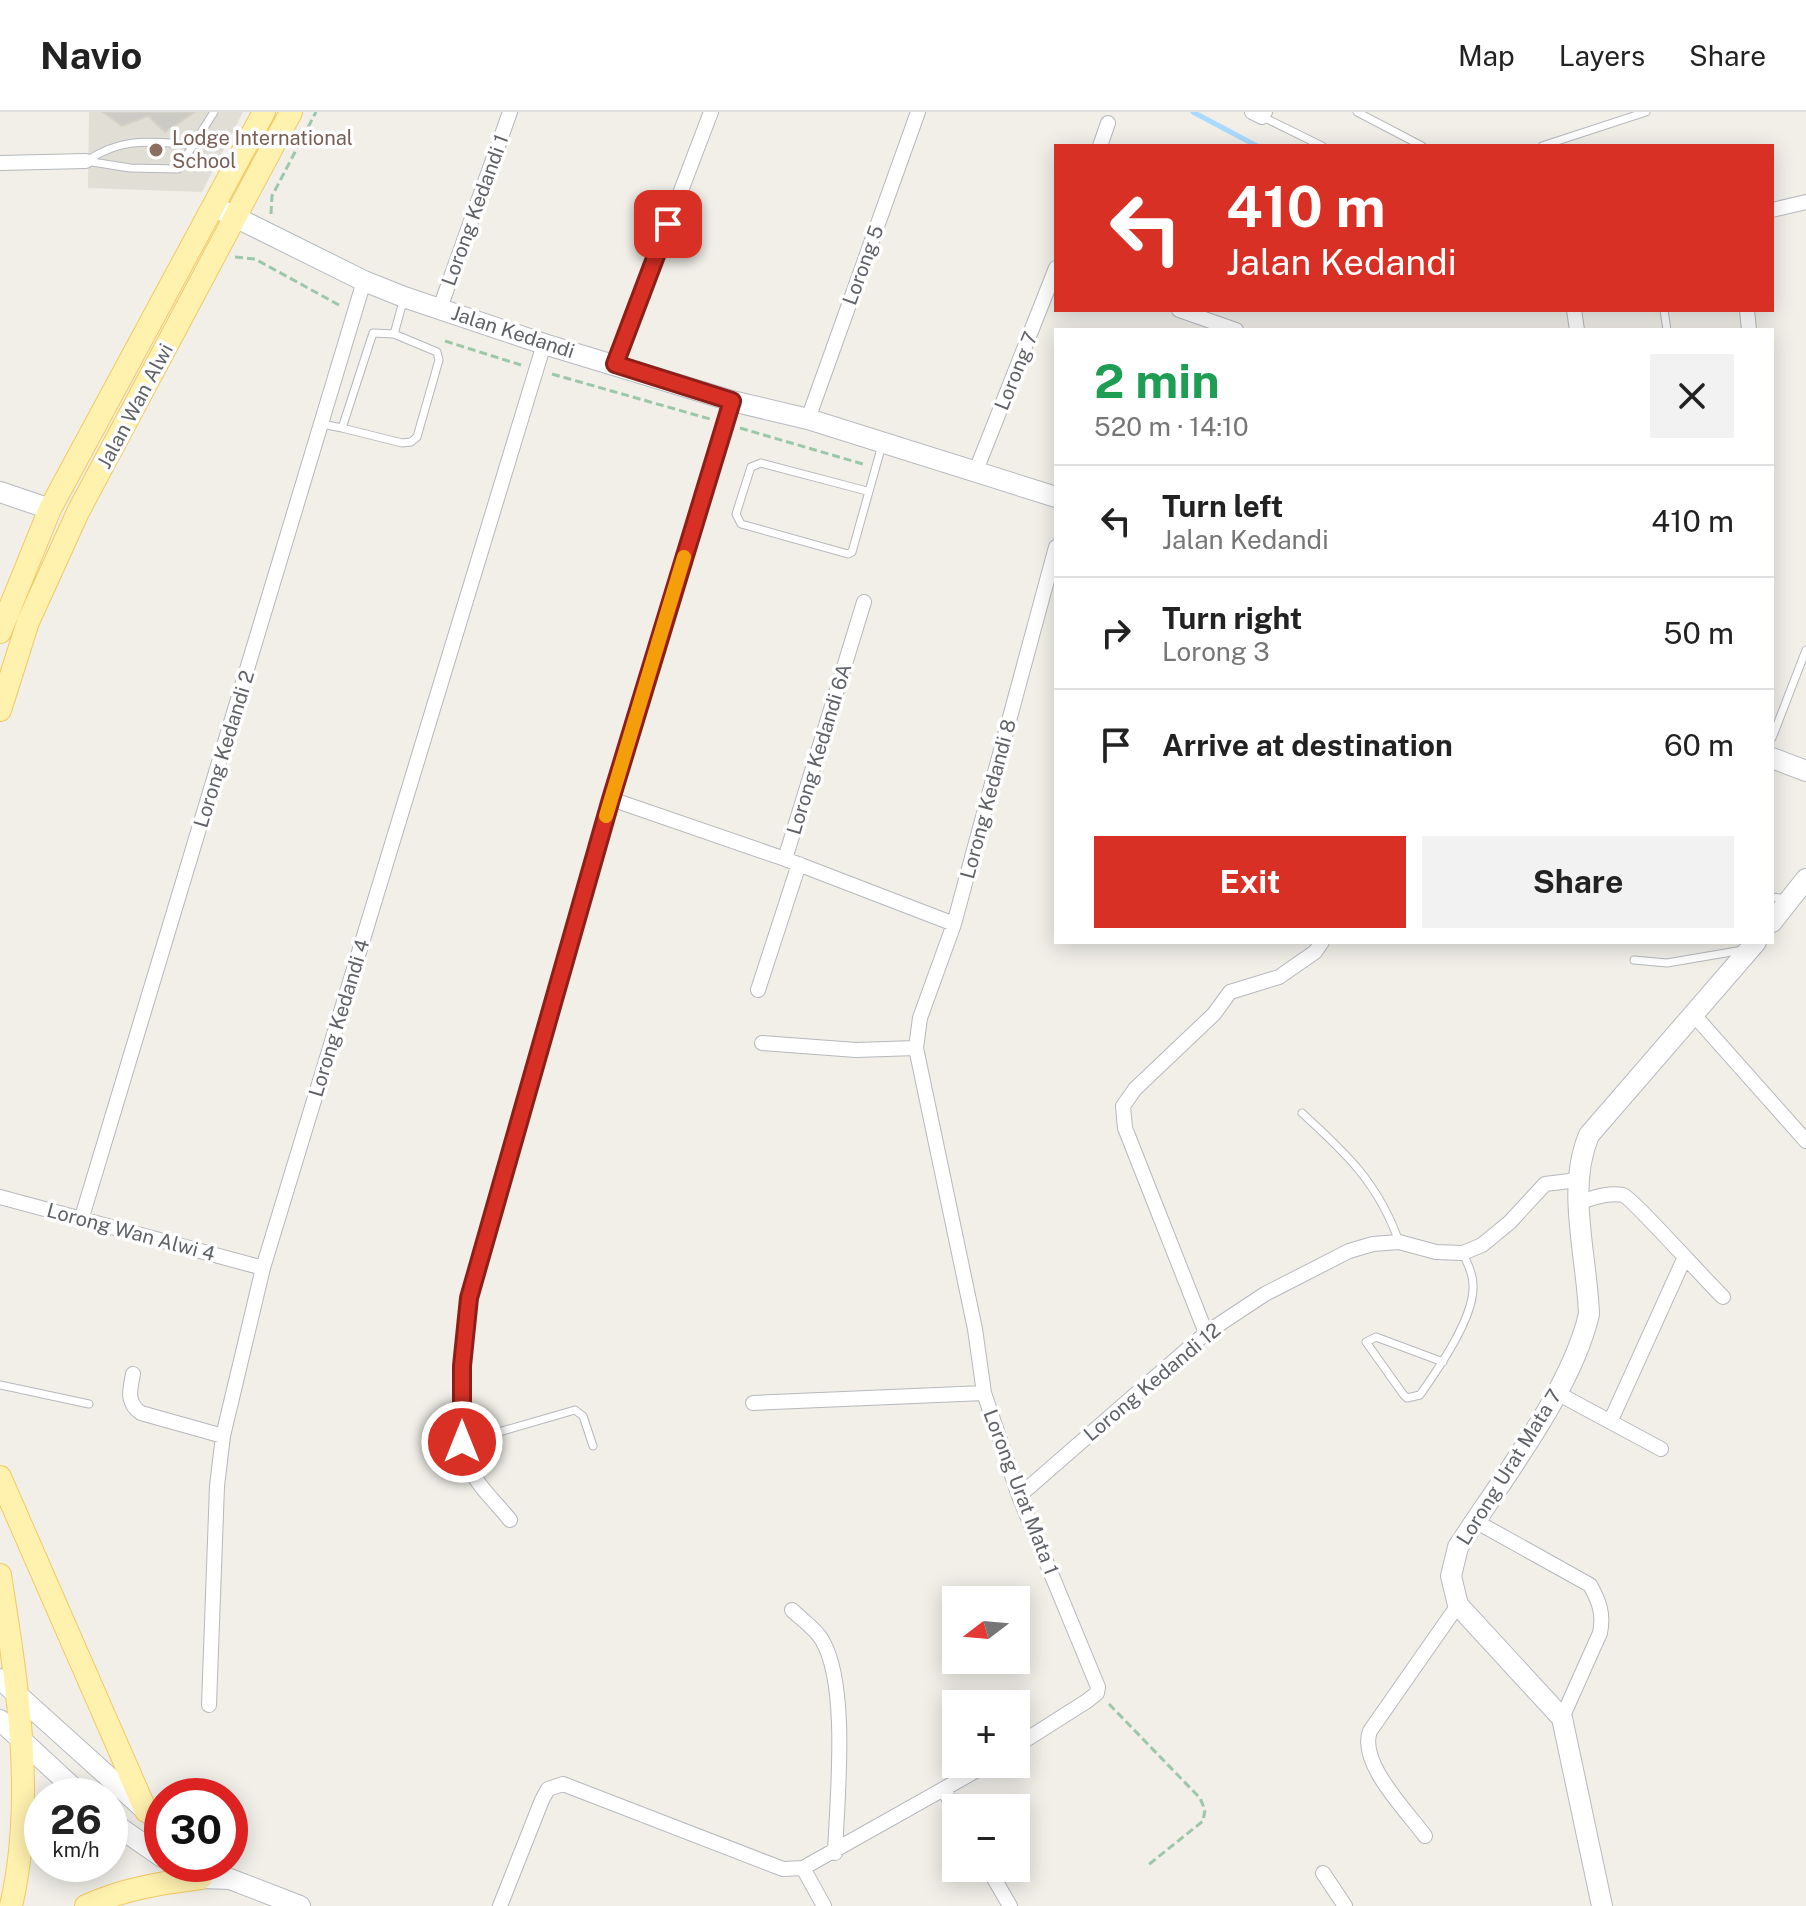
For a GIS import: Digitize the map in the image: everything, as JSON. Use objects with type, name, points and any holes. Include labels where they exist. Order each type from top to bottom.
[{"type":"main road","name":"Jalan Wan Alwi","points":[[0,632],[50,509],[264,112]]},
{"type":"main road","name":"Jalan Wan Alwi","points":[[0,710],[28,622],[66,536],[291,112]]},
{"type":"main road","points":[[0,1477],[144,1796]]},
{"type":"main road","points":[[0,1575],[19,1698],[21,1741],[20,1866],[11,1906]]},
{"type":"main road","points":[[86,1906],[109,1895],[170,1882]]},
{"type":"street","name":"Lorong Kedandi 1","points":[[440,308],[510,112]]},
{"type":"street","points":[[615,364],[711,112]]},
{"type":"street","name":"Lorong 5","points":[[808,419],[918,112]]},
{"type":"street","points":[[1101,144],[1108,123]]},
{"type":"street","points":[[0,163],[86,161]]},
{"type":"street","points":[[1774,210],[1806,202]]},
{"type":"street","name":"Jalan Kedandi","points":[[213,205],[364,281],[404,297],[544,344],[732,401],[808,419],[882,445],[1054,496]]},
{"type":"street","name":"Lorong 7","points":[[975,473],[1054,275]]},
{"type":"street","name":"Lorong Kedandi 2","points":[[82,1217],[364,281]]},
{"type":"street","points":[[1210,315],[1233,328]]},
{"type":"street","name":"Lorong Kedandi 4","points":[[209,1705],[217,1486],[223,1436],[263,1268],[544,344]]},
{"type":"street","points":[[510,1520],[478,1483],[462,1442],[462,1366],[469,1298],[611,799],[732,401]]},
{"type":"street","points":[[0,492],[50,509]]},
{"type":"street","name":"Lorong Kedandi 8","points":[[916,1048],[920,1018],[954,924],[1054,554]]},
{"type":"street","name":"Lorong Kedandi 6A","points":[[611,799],[792,861],[864,602]]},
{"type":"street","points":[[1774,759],[1804,772]]},
{"type":"street","points":[[758,990],[792,861],[954,924]]},
{"type":"street","points":[[1781,899],[1806,879]]},
{"type":"street","points":[[1206,1333],[1125,1128],[1123,1106],[1135,1089],[1214,1014],[1230,992],[1279,977],[1315,952],[1321,944]]},
{"type":"street","points":[[1463,1253],[1482,1245],[1545,1184],[1578,1180],[1581,1155],[1589,1135],[1754,945]]},
{"type":"street","points":[[1694,1015],[1806,1141]]},
{"type":"street","points":[[762,1043],[856,1050],[916,1048]]},
{"type":"street","name":"Lorong Urat Mata 1","points":[[916,1048],[975,1329],[984,1393],[997,1438],[1098,1687],[1097,1693]]},
{"type":"street","name":"Lorong Urat Mata 7","points":[[1458,1605],[1451,1576],[1458,1547],[1557,1393],[1585,1333],[1589,1314],[1578,1180]]},
{"type":"street","points":[[1580,1202],[1607,1195],[1620,1194],[1630,1198],[1684,1259],[1723,1297]]},
{"type":"street","name":"Lorong Wan Alwi 4","points":[[0,1197],[263,1268]]},
{"type":"street","name":"Lorong Kedandi 12","points":[[1019,1496],[1206,1333],[1265,1294],[1349,1251],[1373,1244],[1399,1242],[1436,1252],[1463,1253]]},
{"type":"street","points":[[1611,1420],[1684,1259]]},
{"type":"street","points":[[133,1374],[130,1397],[133,1408],[223,1436]]},
{"type":"street","points":[[753,1403],[984,1393]]},
{"type":"street","points":[[1557,1393],[1661,1449]]},
{"type":"street","points":[[1475,1521],[1590,1585],[1599,1600],[1600,1633],[1562,1718]]},
{"type":"street","points":[[1425,1836],[1375,1768],[1366,1742],[1370,1731],[1458,1605],[1562,1718],[1602,1906]]},
{"type":"street","points":[[792,1610],[822,1638],[833,1678],[839,1752],[835,1853]]},
{"type":"street","points":[[0,1679],[144,1809]]},
{"type":"street","points":[[1030,1737],[1097,1693]]},
{"type":"street","points":[[0,1720],[62,1778]]},
{"type":"street","points":[[500,1906],[542,1800],[548,1789],[559,1784],[783,1869],[803,1868],[835,1853],[964,1778]]},
{"type":"street","points":[[944,1790],[946,1794]]},
{"type":"street","points":[[803,1868],[824,1906]]},
{"type":"street","points":[[1323,1873],[1345,1906]]},
{"type":"street","points":[[237,1882],[300,1906]]},
{"type":"street","points":[[996,1882],[1010,1906]]},
{"type":"lane","points":[[86,161],[107,166],[172,171],[183,163],[214,112]]},
{"type":"lane","points":[[1357,112],[1418,144]]},
{"type":"lane","points":[[1548,144],[1646,112]]},
{"type":"lane","points":[[1260,114],[1318,144]]},
{"type":"lane","points":[[86,161],[123,143],[142,141],[195,145]]},
{"type":"lane","points":[[394,334],[404,297]]},
{"type":"lane","points":[[322,424],[402,443],[411,442],[417,437],[439,360],[437,352],[380,331],[369,338],[342,428]]},
{"type":"lane","points":[[867,491],[755,464],[751,467],[736,514],[741,524],[848,554],[852,552],[882,445]]},
{"type":"lane","points":[[1774,733],[1806,650]]},
{"type":"lane","points":[[1634,960],[1667,963],[1754,945]]},
{"type":"lane","points":[[1302,1113],[1362,1170],[1390,1216],[1399,1242]]},
{"type":"lane","points":[[1443,1362],[1376,1337],[1367,1339],[1367,1346],[1407,1398],[1420,1395],[1443,1362],[1453,1346],[1472,1297],[1472,1275],[1463,1253]]},
{"type":"lane","points":[[0,1385],[89,1404]]},
{"type":"lane","points":[[462,1442],[575,1410],[583,1416],[593,1446]]},
{"type":"path","points":[[265,232],[271,215],[272,196],[316,112]]},
{"type":"path","points":[[220,249],[238,258],[255,259],[355,313]]},
{"type":"path","points":[[438,339],[875,467]]},
{"type":"path","points":[[1097,1693],[1200,1798],[1205,1810],[1203,1821],[1147,1866]]},
{"type":"shaded area","name":"Lodge International School","points":[[89,112],[243,112],[202,192],[88,188]]},
{"type":"building","points":[[103,112],[195,112],[165,132],[148,116],[122,126]]},
{"type":"waterway","points":[[1193,112],[1253,144]]},
{"type":"slow traffic","points":[[606,816],[684,557]]},
{"type":"place","name":"Lodge International School","points":[[156,150]]},
{"type":"route","points":[[462,1442],[462,1366],[469,1298],[611,799],[732,401],[615,364],[668,224]]}]
